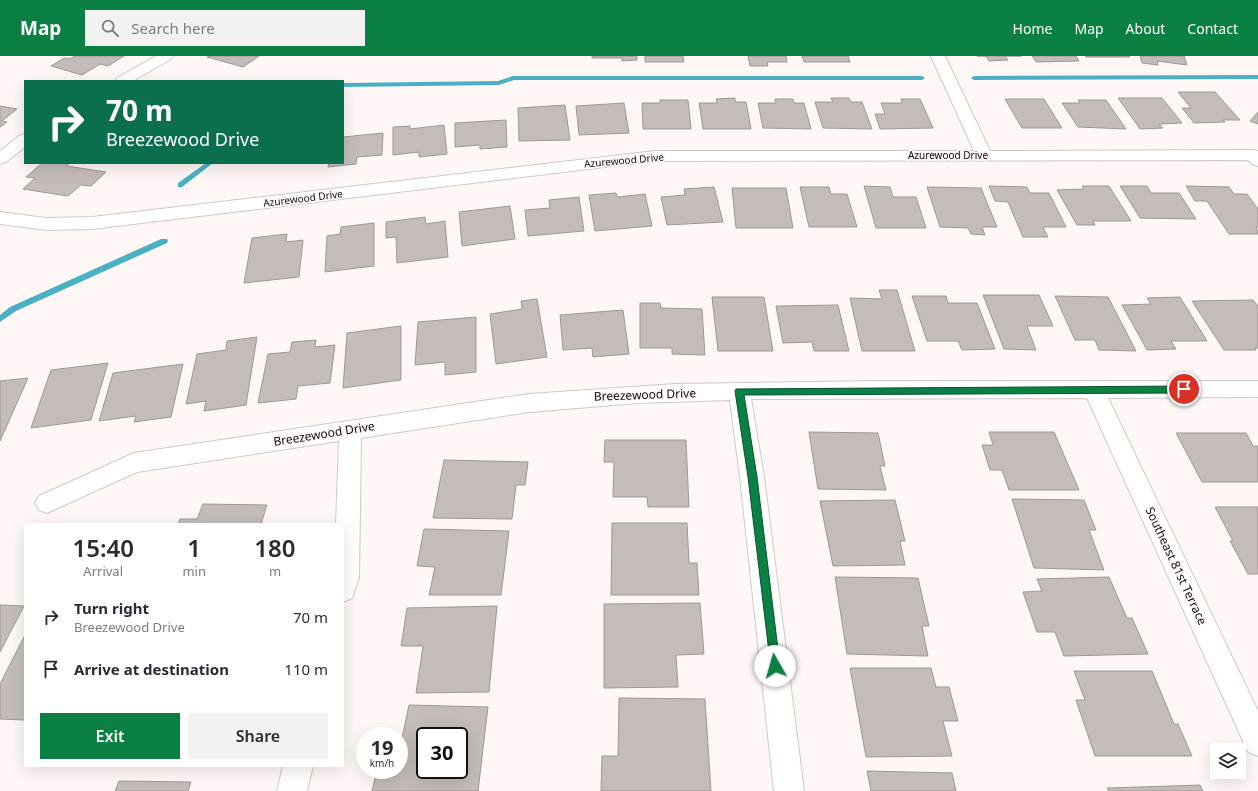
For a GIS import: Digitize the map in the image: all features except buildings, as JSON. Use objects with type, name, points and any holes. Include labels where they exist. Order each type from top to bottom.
[{"type":"street","points":[[124,80],[166,56]]},
{"type":"street","points":[[938,56],[984,155]]},
{"type":"street","points":[[0,159],[24,140]]},
{"type":"street","name":"Azurewood Drive","points":[[0,218],[46,224],[92,223],[655,156],[984,155],[1256,158]]},
{"type":"street","name":"Breezewood Drive","points":[[47,503],[134,464],[529,403],[580,397],[740,391],[1258,389]]},
{"type":"street","name":"Southeast 81st Terrace","points":[[1094,390],[1258,742]]},
{"type":"street","points":[[740,391],[752,477],[790,791]]},
{"type":"street","points":[[344,586],[348,547],[350,430]]},
{"type":"street","points":[[292,791],[298,767]]},
{"type":"waterway","points":[[974,78],[1258,77]]},
{"type":"waterway","points":[[344,85],[499,83],[513,78],[922,78]]},
{"type":"waterway","points":[[180,185],[209,164]]},
{"type":"waterway","points":[[0,319],[13,309],[164,241]]},
{"type":"route","points":[[775,666],[740,391],[1184,389]]}]
